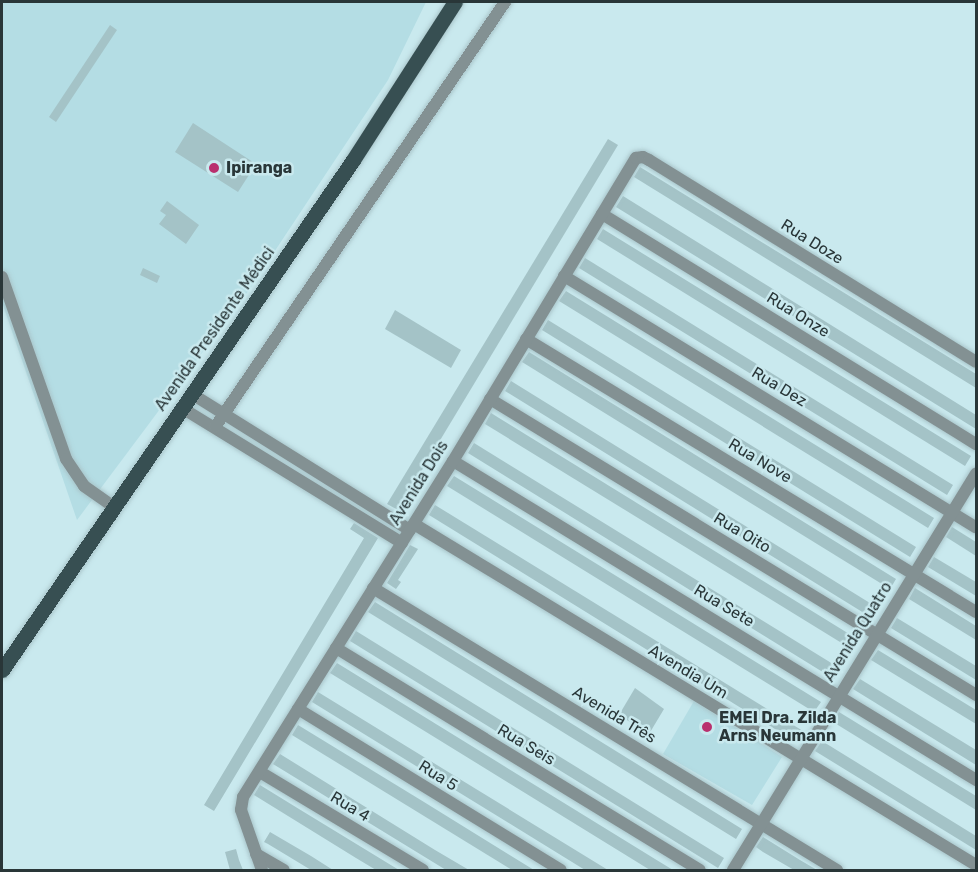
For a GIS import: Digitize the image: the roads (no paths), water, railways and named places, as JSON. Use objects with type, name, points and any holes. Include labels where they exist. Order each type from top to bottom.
[{"type":"main road","name":"Avenida Presidente Médici","points":[[2,670],[112,506],[353,160],[453,3]]},
{"type":"street","points":[[215,428],[505,2]]},
{"type":"street","name":"Rua Doze","points":[[632,163],[638,156],[649,160],[976,362]]},
{"type":"street","name":"Avenida Dois","points":[[256,854],[244,821],[241,804],[453,461],[632,163]]},
{"type":"street","name":"Rua Onze","points":[[602,214],[976,444]]},
{"type":"street","name":"Rua Dez","points":[[564,276],[976,527]]},
{"type":"street","points":[[2,278],[66,459],[84,486],[112,506]]},
{"type":"street","name":"Rua Nove","points":[[526,339],[976,612]]},
{"type":"street","name":"Avendia Um","points":[[192,394],[976,865]]},
{"type":"street","name":"Rua Oito","points":[[490,399],[976,695]]},
{"type":"street","points":[[182,408],[402,543]]},
{"type":"street","name":"Rua Sete","points":[[453,461],[976,780]]},
{"type":"street","name":"Avenida Quatro","points":[[733,870],[976,473]]},
{"type":"street","name":"Avenida Três","points":[[373,588],[837,870]]},
{"type":"street","name":"Rua Seis","points":[[336,648],[700,870]]},
{"type":"street","name":"Rua 5","points":[[298,709],[561,870]]},
{"type":"street","name":"Rua 4","points":[[260,772],[423,870]]},
{"type":"street","points":[[256,854],[262,870]]},
{"type":"street","points":[[256,854],[284,870]]},
{"type":"place","name":"Ipiranga","points":[[214,168]]},
{"type":"place","name":"EMEI Dra. Zilda Arns Neumann","points":[[707,727]]}]
